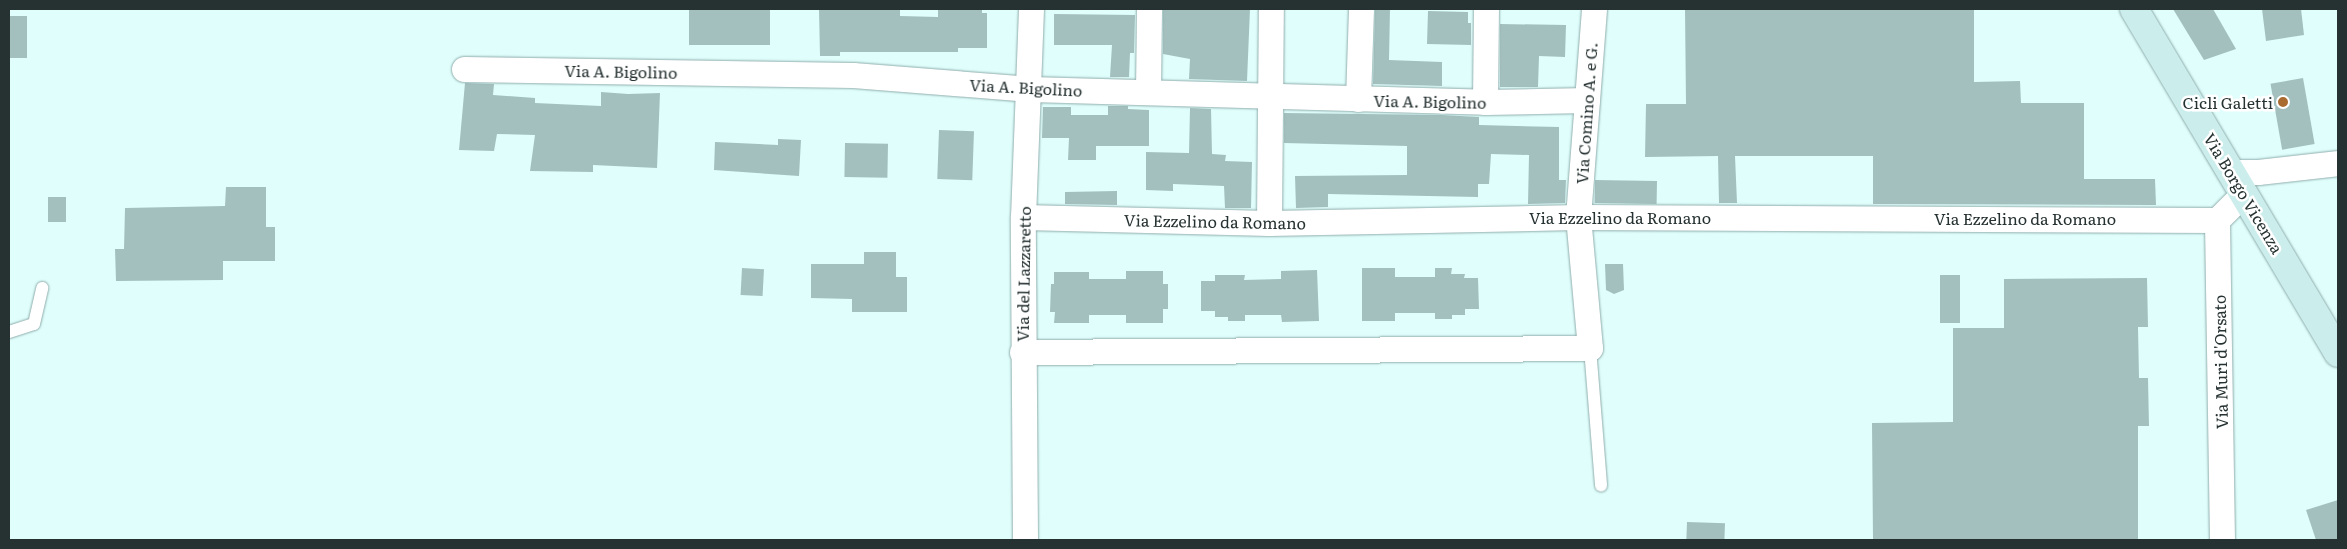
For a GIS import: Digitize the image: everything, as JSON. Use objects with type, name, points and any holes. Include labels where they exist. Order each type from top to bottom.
[{"type":"street","name":"Via del Lazzaretto","points":[[1025,540],[1022,352],[1023,218],[1030,89],[1031,9]]},
{"type":"street","points":[[1148,92],[1149,9]]},
{"type":"street","points":[[1269,223],[1271,9]]},
{"type":"street","points":[[1358,99],[1361,9]]},
{"type":"street","points":[[1485,102],[1486,9]]},
{"type":"street","name":"Via Comino A. e G.","points":[[1590,348],[1578,217],[1594,9]]},
{"type":"street","name":"Via Borgo Vicenza","points":[[2134,9],[2236,183],[2283,257],[2338,353]]},
{"type":"street","name":"Via A. Bigolino","points":[[464,69],[853,75],[1030,89],[1358,99],[1485,102],[1587,100]]},
{"type":"street","points":[[2217,220],[2236,183],[2258,172],[2338,163]]},
{"type":"street","name":"Via Ezzelino da Romano","points":[[1023,218],[1269,223],[1578,217],[2217,220]]},
{"type":"street","name":"Via Muri d'Orsato","points":[[2217,220],[2222,540]]},
{"type":"street","points":[[1022,352],[1590,348]]},
{"type":"lane","points":[[9,332],[34,324],[42,288]]},
{"type":"lane","points":[[1590,348],[1601,486]]},
{"type":"building","points":[[689,9],[770,9],[770,45],[689,45]]},
{"type":"building","points":[[819,9],[900,9],[900,16],[938,17],[938,9],[982,9],[982,13],[987,13],[987,48],[958,48],[958,52],[840,52],[840,56],[820,56]]},
{"type":"building","points":[[1163,9],[1250,9],[1247,81],[1189,79],[1190,59],[1163,54]]},
{"type":"building","points":[[1375,9],[1390,9],[1389,60],[1442,62],[1442,86],[1373,84]]},
{"type":"building","points":[[1685,9],[1974,9],[1974,82],[2020,81],[2021,103],[2084,103],[2084,179],[2155,179],[2156,205],[1873,204],[1873,156],[1735,156],[1737,203],[1719,203],[1718,156],[1645,157],[1646,104],[1686,104]]},
{"type":"building","points":[[2173,9],[2213,9],[2236,49],[2204,60]]},
{"type":"building","points":[[2262,9],[2301,9],[2304,35],[2266,41]]},
{"type":"building","points":[[1428,11],[1468,12],[1468,23],[1471,23],[1471,45],[1427,44]]},
{"type":"building","points":[[1054,14],[1135,15],[1134,53],[1130,53],[1129,77],[1110,77],[1112,45],[1054,45]]},
{"type":"building","points":[[9,16],[27,16],[27,58],[9,58]]},
{"type":"building","points":[[1500,24],[1566,25],[1565,57],[1539,56],[1538,87],[1500,87]]},
{"type":"building","name":"Cicli Galetti","points":[[2303,78],[2315,144],[2282,150],[2271,84]]},
{"type":"building","points":[[465,83],[494,84],[493,95],[535,98],[535,103],[601,106],[601,92],[628,94],[660,93],[657,168],[593,165],[593,172],[530,171],[535,135],[497,134],[494,151],[459,150]]},
{"type":"building","points":[[1108,106],[1128,106],[1128,109],[1149,110],[1149,146],[1096,146],[1096,160],[1068,160],[1069,138],[1042,138],[1043,107],[1071,107],[1071,115],[1108,115]]},
{"type":"building","points":[[1190,108],[1211,109],[1212,154],[1226,155],[1225,161],[1252,162],[1251,208],[1225,208],[1224,186],[1173,184],[1173,191],[1146,190],[1146,152],[1189,153]]},
{"type":"building","points":[[1284,113],[1441,115],[1479,117],[1479,125],[1559,127],[1559,180],[1566,180],[1565,203],[1528,204],[1529,155],[1491,154],[1489,184],[1478,184],[1478,197],[1328,194],[1328,207],[1296,208],[1295,176],[1407,175],[1407,146],[1284,143]]},
{"type":"building","points":[[939,130],[974,131],[972,180],[937,179]]},
{"type":"building","points":[[778,139],[801,140],[799,176],[714,170],[715,142],[778,145]]},
{"type":"building","points":[[845,143],[888,144],[887,178],[844,177]]},
{"type":"building","points":[[1595,180],[1657,181],[1657,204],[1595,203]]},
{"type":"building","points":[[226,187],[266,187],[266,227],[275,227],[275,261],[223,261],[223,280],[116,281],[115,249],[124,249],[125,208],[225,206]]},
{"type":"building","points":[[1117,191],[1117,205],[1065,204],[1065,192]]},
{"type":"building","points":[[48,197],[66,197],[66,222],[48,222]]},
{"type":"building","points":[[864,252],[896,252],[896,277],[907,277],[907,312],[852,312],[852,299],[811,298],[811,264],[864,264]]},
{"type":"building","points":[[1605,264],[1623,264],[1624,290],[1614,294],[1606,290]]},
{"type":"building","points":[[742,268],[764,269],[763,296],[741,295]]},
{"type":"building","points":[[1362,268],[1395,268],[1395,277],[1435,277],[1435,268],[1452,268],[1451,274],[1465,274],[1464,278],[1478,278],[1479,309],[1465,309],[1465,315],[1452,315],[1452,319],[1435,319],[1435,313],[1395,313],[1395,321],[1362,321]]},
{"type":"building","points":[[1317,270],[1319,321],[1282,322],[1281,315],[1245,315],[1245,321],[1228,321],[1228,317],[1215,317],[1215,311],[1201,311],[1201,281],[1215,281],[1215,275],[1245,275],[1244,280],[1281,279],[1281,271]]},
{"type":"building","points":[[1126,271],[1163,271],[1163,284],[1168,284],[1168,309],[1163,309],[1163,323],[1126,323],[1126,315],[1089,315],[1089,323],[1054,323],[1055,312],[1050,312],[1051,284],[1054,284],[1054,272],[1089,272],[1089,279],[1126,279]]},
{"type":"building","points":[[1940,275],[1960,275],[1960,323],[1940,323]]},
{"type":"building","points":[[2147,278],[2148,327],[2138,327],[2139,378],[2148,378],[2149,426],[2138,426],[2138,540],[1873,540],[1872,423],[1953,422],[1953,328],[2004,328],[2004,279]]},
{"type":"building","points":[[2338,500],[2338,540],[2316,540],[2306,510]]},
{"type":"building","points":[[1687,522],[1725,523],[1724,540],[1686,540]]},
{"type":"place","name":"Cicli Galetti","points":[[2283,102]]}]
